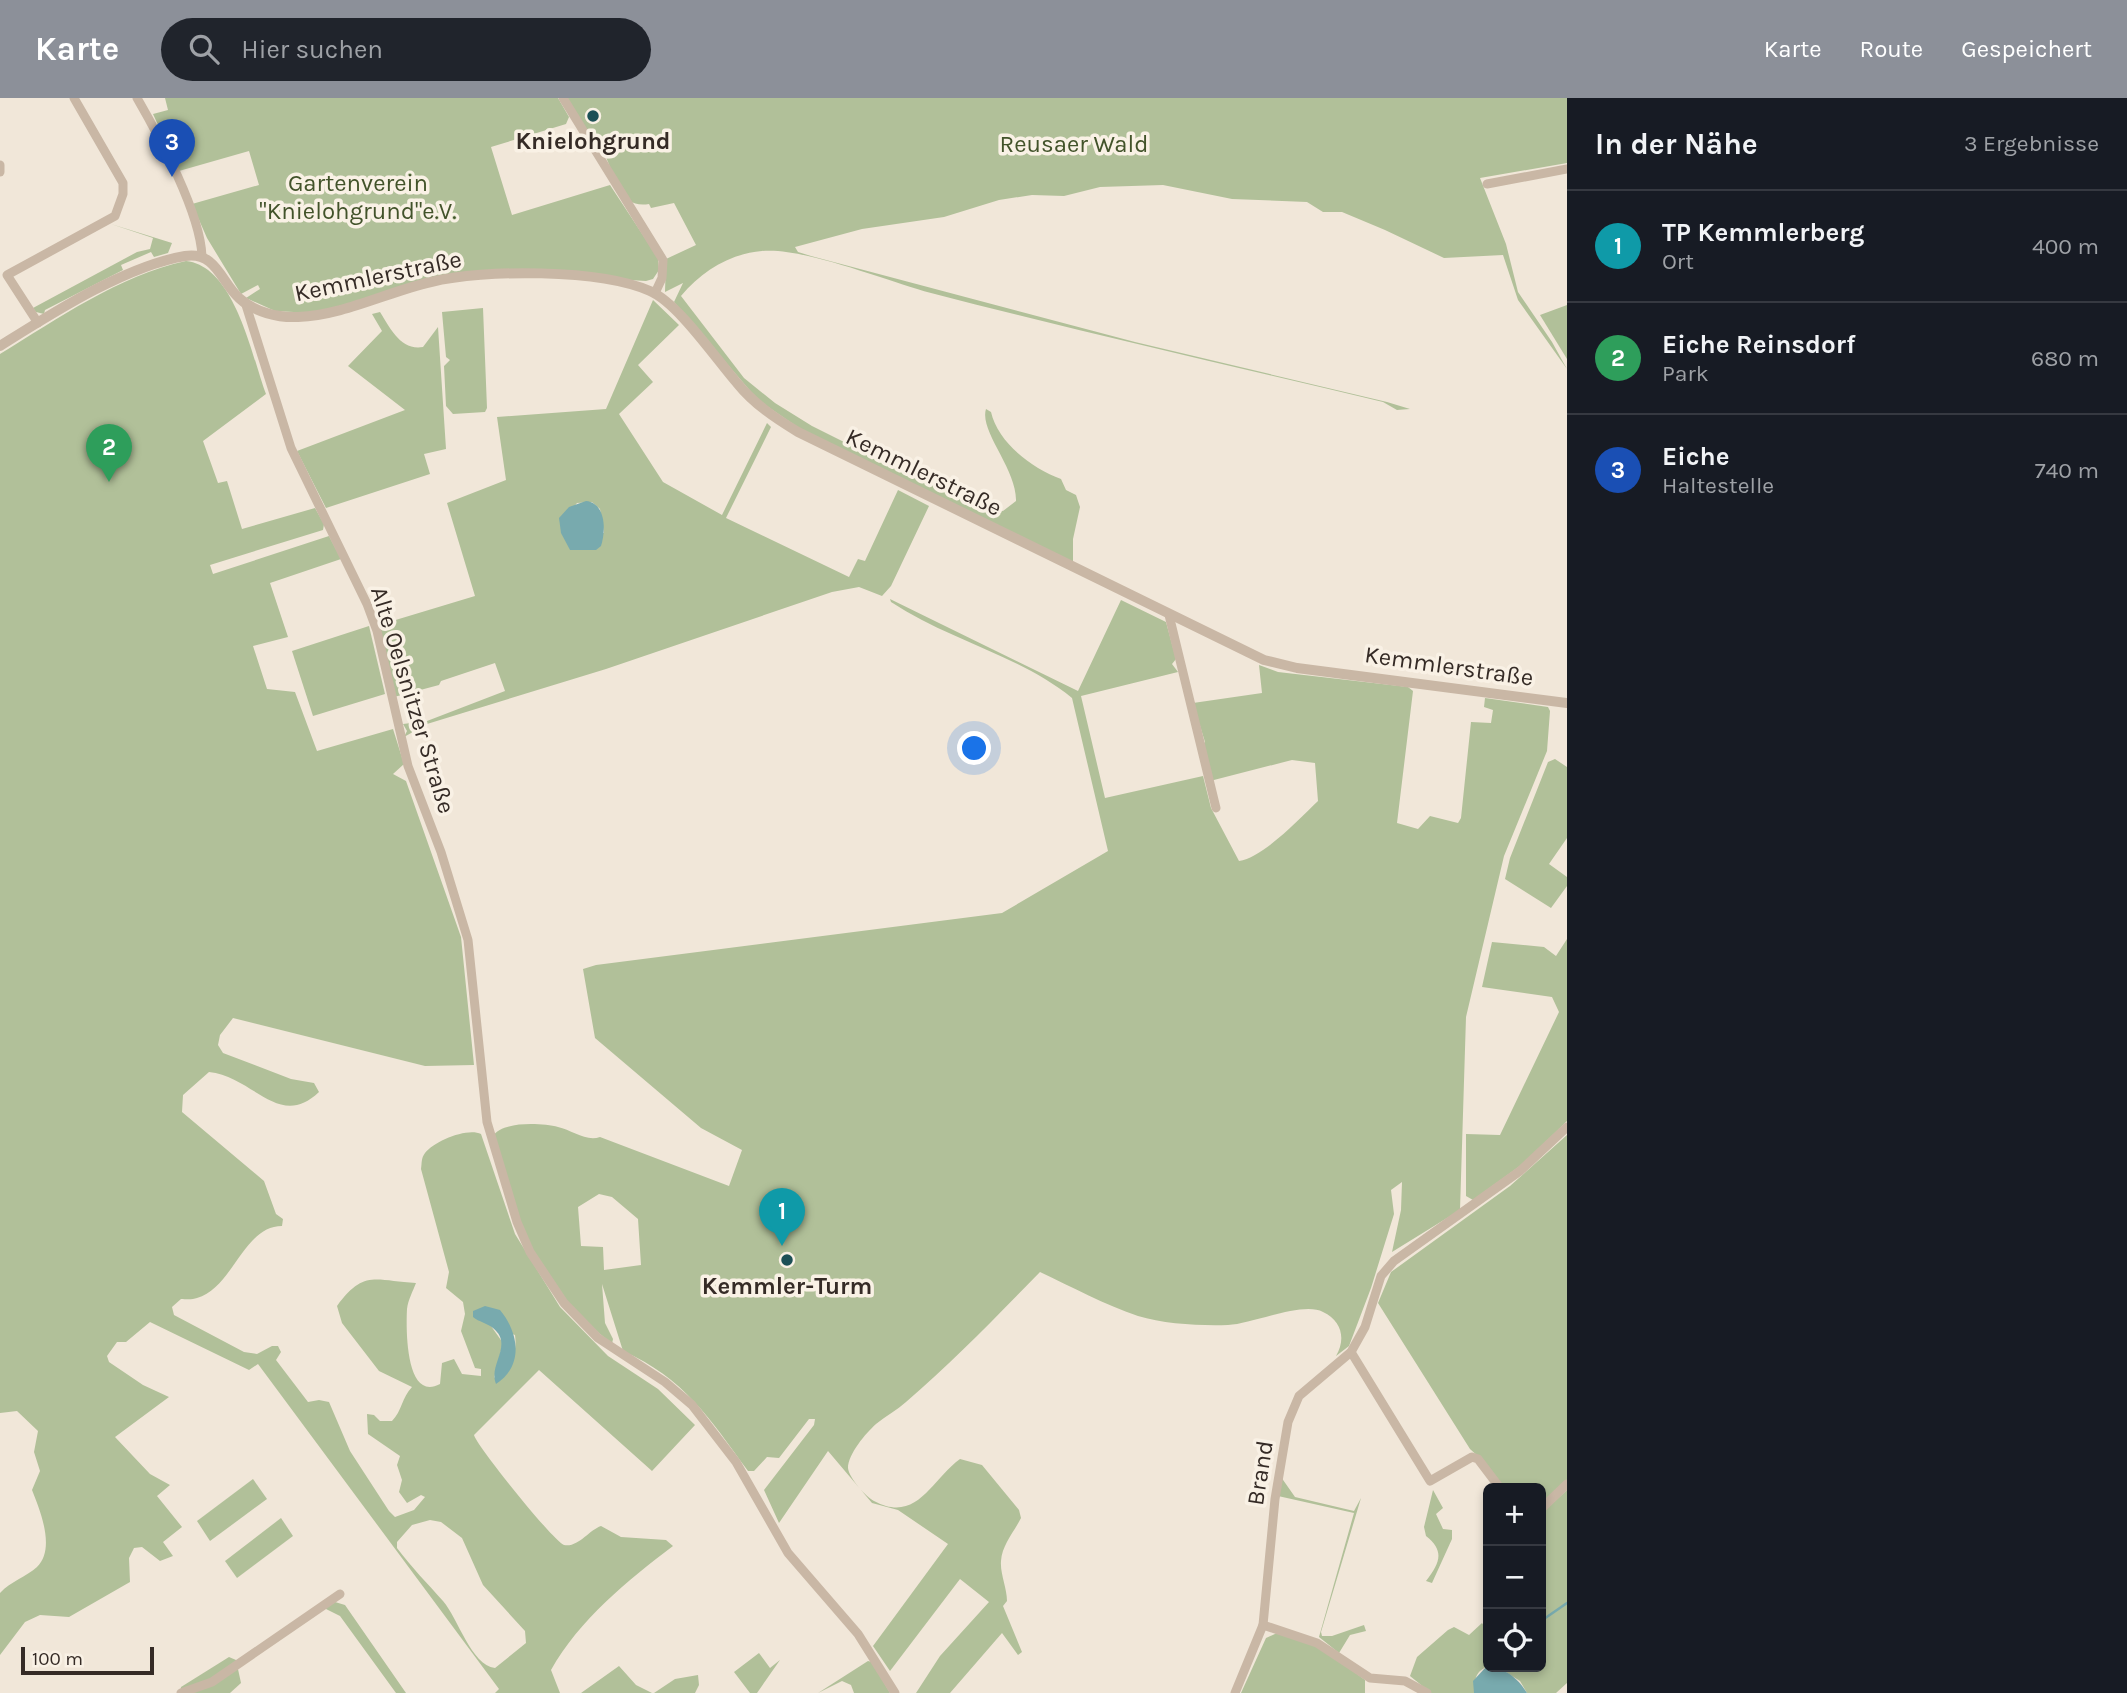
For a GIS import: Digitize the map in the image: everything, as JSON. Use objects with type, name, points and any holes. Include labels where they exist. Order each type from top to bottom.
[{"type":"street","points":[[37,323],[4,277],[109,220],[115,216],[120,205],[123,183],[74,98]]},
{"type":"street","points":[[0,346],[86,296],[157,264],[188,255],[202,257],[202,240],[184,194],[136,98]]},
{"type":"street","points":[[563,98],[663,260],[662,278],[655,293]]},
{"type":"street","points":[[0,165],[0,172]]},
{"type":"street","points":[[1487,184],[1567,169]]},
{"type":"street","name":"Kemmlerstraße","points":[[202,257],[215,264],[245,302],[280,316],[311,317],[430,282],[484,275],[599,279],[637,285],[655,293],[673,309],[747,395],[778,420],[935,501],[1264,660],[1297,668],[1567,703]]},
{"type":"street","name":"Alte Oelsnitzer Straße","points":[[245,302],[291,448],[367,604],[377,631],[405,755],[445,864],[468,940],[483,1101],[499,1167],[517,1222],[546,1279],[564,1303],[598,1338],[665,1382],[692,1405],[736,1462],[788,1553],[858,1634],[895,1693]]},
{"type":"street","points":[[1169,615],[1216,808]]},
{"type":"street","name":"Brand","points":[[1235,1693],[1263,1625],[1275,1499],[1288,1422],[1299,1396],[1351,1352],[1365,1327],[1381,1276],[1394,1261],[1520,1171],[1567,1127]]},
{"type":"street","points":[[1351,1352],[1430,1481],[1472,1457],[1478,1459],[1496,1483]]},
{"type":"street","points":[[1546,1503],[1567,1484]]},
{"type":"street","points":[[181,1693],[212,1682],[340,1594]]},
{"type":"street","points":[[1263,1625],[1317,1643],[1370,1678],[1405,1681],[1427,1693]]},
{"type":"green space","name":"Gartenverein \"Knielohgrund\"e.V.","points":[[165,98],[558,98],[569,117],[566,124],[491,147],[512,215],[610,185],[658,258],[659,270],[653,279],[646,281],[472,271],[312,313],[275,311],[246,298],[260,289],[258,285],[241,294],[207,238],[192,204],[259,185],[249,151],[179,171],[153,114],[168,110]]},
{"type":"green space","name":"Reusaer Wald","points":[[565,98],[1567,98],[1567,163],[1480,178],[1506,244],[1518,292],[1567,369],[1518,300],[1503,255],[1444,258],[1342,212],[1323,212],[1307,202],[1232,199],[1163,185],[1100,187],[1064,196],[1032,195],[999,200],[944,217],[862,229],[795,247],[798,252],[811,256],[1135,342],[1387,402],[1410,409],[1397,410],[1383,402],[931,293],[800,254],[762,251],[738,256],[707,272],[681,296],[744,378],[775,403],[812,426],[900,470],[986,508],[1003,511],[1016,501],[1015,489],[988,428],[986,409],[991,412],[1001,434],[1018,453],[1039,469],[1061,479],[1066,490],[1076,495],[1080,507],[1073,539],[1073,561],[1066,561],[799,428],[758,400],[674,302],[683,283],[665,292],[666,259],[696,245],[674,203],[651,208],[649,204],[632,202],[626,198],[617,185],[593,132],[586,134]]},
{"type":"green space","points":[[111,224],[172,243],[168,253],[154,257],[151,252],[121,265],[123,270],[45,310],[44,314],[36,312],[33,308],[137,252],[150,249],[153,238]]},
{"type":"green space","points":[[186,261],[203,267],[217,279],[239,316],[266,394],[203,441],[218,483],[227,481],[242,529],[315,508],[324,524],[323,530],[210,565],[213,574],[329,536],[341,559],[270,583],[288,637],[253,646],[267,689],[295,692],[317,751],[393,729],[404,764],[393,774],[406,781],[461,937],[474,1065],[425,1066],[233,1018],[220,1035],[218,1045],[223,1053],[291,1079],[314,1083],[319,1092],[305,1102],[291,1106],[278,1104],[225,1076],[209,1072],[183,1095],[182,1112],[264,1181],[276,1214],[283,1219],[282,1226],[257,1236],[220,1283],[209,1292],[195,1299],[181,1299],[172,1307],[174,1315],[244,1352],[257,1354],[272,1346],[278,1346],[281,1352],[276,1360],[308,1402],[329,1402],[350,1451],[389,1511],[395,1517],[414,1510],[425,1497],[421,1495],[407,1503],[399,1492],[402,1480],[397,1465],[400,1456],[368,1434],[367,1414],[374,1415],[380,1421],[392,1421],[412,1387],[379,1371],[342,1323],[337,1306],[346,1294],[363,1282],[380,1280],[416,1283],[408,1306],[407,1331],[410,1360],[420,1383],[428,1387],[440,1384],[442,1363],[454,1359],[462,1374],[481,1376],[481,1369],[475,1368],[461,1331],[465,1314],[463,1302],[446,1288],[449,1272],[421,1169],[422,1159],[429,1148],[452,1136],[468,1132],[481,1134],[515,1234],[560,1307],[608,1356],[658,1389],[695,1425],[652,1471],[539,1370],[474,1435],[516,1493],[564,1545],[574,1544],[601,1526],[621,1537],[666,1540],[673,1546],[606,1602],[562,1652],[551,1670],[560,1693],[495,1693],[499,1689],[258,1364],[249,1370],[150,1322],[126,1342],[117,1342],[107,1356],[109,1362],[143,1385],[169,1397],[115,1437],[150,1474],[170,1485],[157,1496],[182,1527],[163,1542],[173,1556],[160,1561],[142,1547],[134,1548],[129,1558],[130,1582],[69,1617],[40,1615],[25,1622],[0,1655],[0,1593],[37,1567],[43,1559],[46,1540],[32,1490],[40,1471],[34,1452],[38,1431],[17,1411],[0,1413],[0,354],[90,300],[161,268]],"holes":[[[491,1326],[515,1335],[516,1343],[511,1359],[494,1378],[503,1343]],[[430,1520],[441,1522],[462,1538],[483,1585],[525,1631],[526,1643],[495,1668],[479,1659],[449,1609],[397,1548],[397,1542],[412,1525]]]},
{"type":"green space","points":[[653,300],[679,325],[638,365],[653,382],[619,414],[663,482],[722,515],[767,423],[771,427],[726,518],[849,577],[858,559],[865,561],[898,490],[929,506],[891,586],[882,596],[859,587],[832,592],[606,669],[427,724],[404,737],[407,731],[403,724],[427,721],[505,691],[495,663],[441,681],[439,685],[394,697],[379,625],[475,596],[447,503],[506,480],[497,417],[606,409]],"holes":[[[592,502],[600,509],[604,533],[561,533],[561,523],[577,503]]]},
{"type":"green space","points":[[1567,305],[1567,359],[1540,315]]},
{"type":"green space","points":[[483,308],[487,408],[485,412],[453,414],[446,406],[444,366],[450,360],[446,357],[442,312]]},
{"type":"green space","points":[[380,312],[402,342],[415,347],[423,347],[438,327],[446,449],[424,454],[430,474],[326,508],[297,451],[405,410],[348,366],[382,331],[372,314]]},
{"type":"green space","points":[[890,599],[1078,691],[1121,600],[1166,622],[1176,659],[1172,664],[1178,672],[1081,696],[1105,798],[1203,776],[1211,808],[1239,861],[1270,845],[1318,801],[1315,763],[1292,760],[1210,781],[1202,745],[1205,742],[1193,703],[1262,693],[1259,665],[1278,672],[1408,687],[1413,691],[1397,823],[1418,829],[1430,816],[1458,823],[1461,818],[1471,722],[1491,723],[1493,710],[1484,707],[1485,698],[1548,707],[1547,751],[1504,856],[1466,1017],[1460,1210],[1392,1252],[1401,1210],[1402,1182],[1391,1190],[1394,1214],[1371,1288],[1349,1346],[1336,1356],[1341,1343],[1338,1325],[1323,1312],[1314,1309],[1290,1311],[1228,1325],[1171,1323],[1126,1312],[1040,1272],[941,1371],[863,1438],[854,1450],[848,1468],[856,1484],[828,1451],[779,1523],[764,1490],[814,1425],[815,1419],[809,1419],[779,1458],[767,1457],[754,1471],[748,1471],[708,1417],[679,1387],[663,1374],[623,1351],[602,1284],[605,1323],[613,1339],[612,1344],[574,1312],[533,1250],[521,1225],[493,1136],[498,1131],[513,1126],[533,1124],[558,1127],[584,1137],[600,1137],[729,1186],[742,1150],[701,1128],[595,1038],[583,969],[596,965],[1002,913],[1108,851],[1072,698],[1029,670],[936,627]],"holes":[[[599,1194],[612,1197],[638,1219],[641,1265],[604,1270],[603,1247],[581,1246],[578,1207]]]},
{"type":"green space","points":[[369,626],[385,694],[313,716],[292,651]]},
{"type":"green space","points":[[1555,759],[1567,767],[1567,838],[1549,864],[1567,877],[1567,886],[1551,908],[1505,879],[1510,858],[1548,762]]},
{"type":"green space","points":[[1567,939],[1567,1121],[1524,1163],[1473,1200],[1466,1196],[1466,1134],[1500,1135],[1559,1012],[1552,997],[1482,987],[1492,942],[1544,947],[1556,956]]},
{"type":"green space","points":[[1567,1135],[1567,1480],[1546,1499],[1546,1483],[1498,1483],[1470,1449],[1378,1303],[1391,1272],[1510,1186]]},
{"type":"green space","points":[[960,1459],[982,1465],[1019,1510],[1021,1518],[1004,1550],[1001,1566],[1007,1601],[1003,1606],[1022,1652],[1018,1655],[1002,1633],[950,1693],[916,1693],[940,1656],[989,1602],[960,1579],[890,1671],[873,1646],[948,1544],[898,1510],[872,1503],[860,1489],[874,1501],[889,1507],[902,1507],[922,1496]]},
{"type":"green space","points":[[1281,1477],[1295,1497],[1354,1511],[1361,1498],[1321,1632],[1322,1636],[1332,1636],[1364,1625],[1366,1631],[1350,1635],[1339,1653],[1319,1637],[1354,1513],[1278,1496]]},
{"type":"green space","points":[[253,1479],[267,1499],[210,1541],[197,1521]]},
{"type":"green space","points":[[1433,1490],[1443,1508],[1436,1514],[1443,1529],[1452,1530],[1452,1539],[1432,1583],[1426,1581],[1435,1568],[1438,1552],[1426,1536],[1424,1527]]},
{"type":"green space","points":[[1567,1490],[1567,1683],[1556,1693],[1527,1693],[1520,1681],[1506,1672],[1546,1672],[1546,1509]]},
{"type":"green space","points":[[281,1518],[293,1536],[237,1578],[225,1561]]},
{"type":"green space","points":[[335,1602],[345,1605],[406,1693],[396,1693],[340,1616],[324,1608]]},
{"type":"green space","points":[[1482,1623],[1483,1669],[1475,1681],[1474,1693],[1431,1693],[1410,1676],[1417,1657],[1448,1630],[1454,1627],[1469,1635]]},
{"type":"green space","points":[[1277,1633],[1321,1647],[1365,1680],[1365,1693],[1241,1693],[1266,1638]]},
{"type":"green space","points":[[759,1653],[770,1668],[780,1660],[757,1693],[750,1693],[734,1672]]},
{"type":"green space","points":[[229,1657],[236,1660],[241,1683],[230,1693],[180,1693],[181,1687]]},
{"type":"green space","points":[[868,1661],[872,1662],[890,1693],[854,1693],[851,1685],[842,1681],[818,1693]]},
{"type":"green space","points":[[619,1666],[636,1685],[652,1693],[581,1693]]},
{"type":"green space","points":[[698,1675],[699,1685],[695,1693],[654,1693],[675,1679]]},
{"type":"water","points":[[586,501],[593,503],[601,512],[604,533],[601,546],[596,550],[570,550],[561,533],[559,518],[569,507]]},
{"type":"water","points":[[485,1306],[500,1310],[511,1329],[516,1349],[511,1368],[496,1384],[495,1369],[501,1348],[499,1334],[473,1317],[473,1311]]},
{"type":"water","points":[[1483,1670],[1505,1672],[1519,1682],[1527,1693],[1474,1693],[1473,1681]]},
{"type":"waterway","points":[[1546,1618],[1567,1603]]},
{"type":"place","name":"Knielohgrund","points":[[593,116]]},
{"type":"place","name":"Eiche","points":[[172,177]]},
{"type":"place","name":"Eiche Reinsdorf","points":[[109,482]]},
{"type":"place","name":"TP Kemmlerberg","points":[[782,1246]]},
{"type":"place","name":"Kemmler-Turm","points":[[787,1260]]}]
